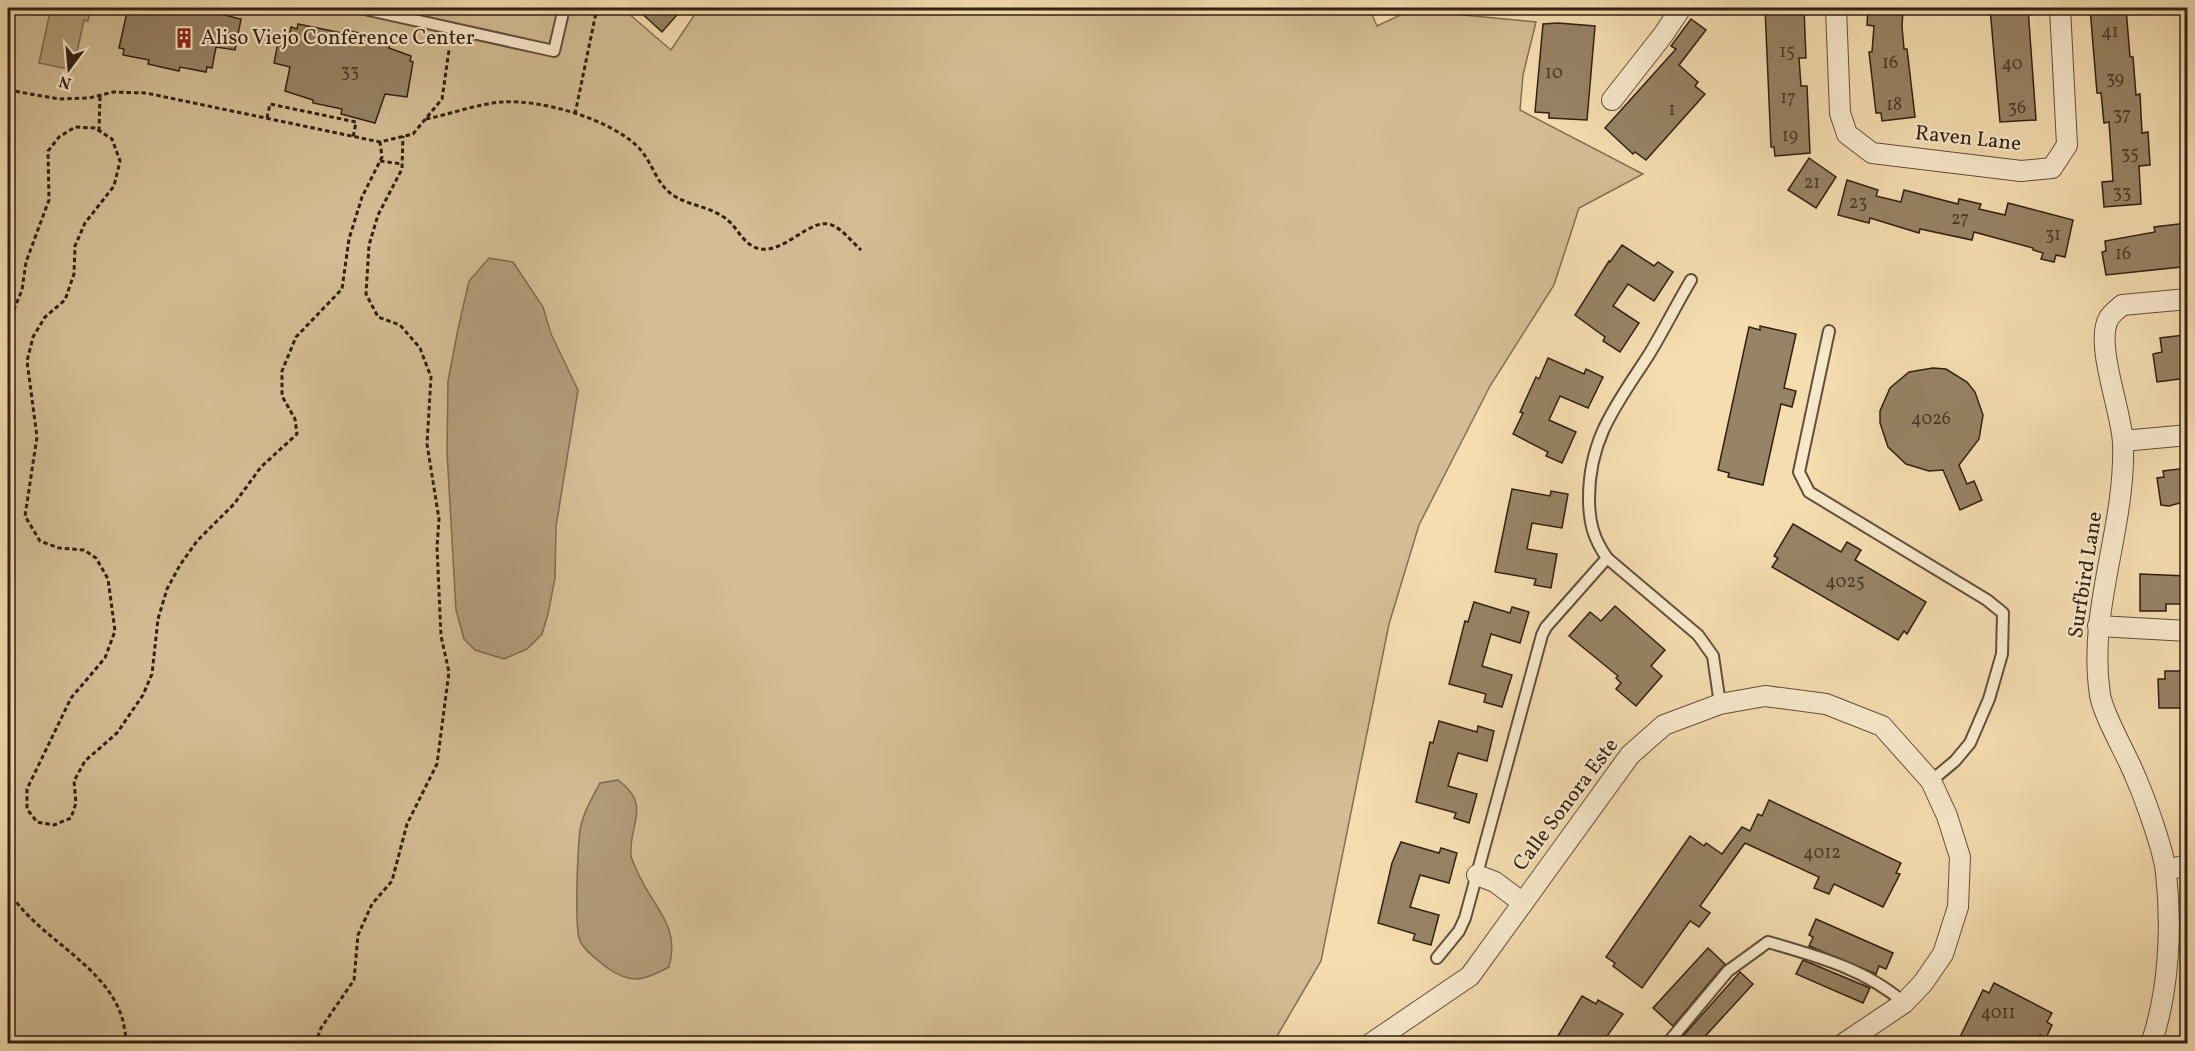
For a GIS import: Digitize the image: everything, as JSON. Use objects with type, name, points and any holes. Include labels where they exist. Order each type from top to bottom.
[{"type":"street","points":[[1612,100],[1663,35],[1681,8]]},
{"type":"street","name":"Raven Lane","points":[[1836,8],[1840,113],[1847,134],[1872,153],[2021,171],[2052,168],[2067,145],[2060,8]]},
{"type":"street","name":"Surfbird Lane","points":[[2151,1044],[2157,1027],[2166,968],[2168,914],[2166,870],[2138,780],[2101,698],[2098,626],[2122,503],[2123,441],[2104,338],[2109,319],[2122,305],[2187,299]]},
{"type":"street","points":[[2123,441],[2187,435]]},
{"type":"street","points":[[2098,626],[2187,631]]},
{"type":"street","name":"Calle Sonora Este","points":[[1370,1044],[1470,976],[1630,755],[1664,724],[1720,704],[1765,696],[1826,704],[1882,726],[1930,781]]},
{"type":"street","points":[[1855,1041],[1904,1003],[1923,983],[1943,954],[1959,907],[1960,857],[1947,816],[1930,781]]},
{"type":"street","points":[[2166,870],[2187,865]]},
{"type":"street","points":[[1477,875],[1495,882],[1523,903]]},
{"type":"lane","points":[[360,8],[554,51],[564,8]]},
{"type":"lane","points":[[1691,280],[1648,356],[1622,391],[1597,441],[1589,474],[1589,523],[1597,544],[1606,558],[1698,635],[1713,656],[1720,704]]},
{"type":"lane","points":[[1829,331],[1799,472],[1809,492],[1988,600],[2003,613],[2002,654],[1989,699],[1970,743],[1955,761],[1930,781]]},
{"type":"lane","points":[[1437,958],[1459,931],[1477,875],[1542,635],[1546,627],[1606,558]]},
{"type":"lane","points":[[1667,1044],[1728,970],[1768,942],[1834,962],[1889,990],[1904,1003]]},
{"type":"path","points":[[575,114],[597,8]]},
{"type":"path","points":[[8,90],[59,99],[100,96],[113,92],[146,93],[380,142],[413,134],[442,99],[449,50]]},
{"type":"path","points":[[99,130],[100,96]]},
{"type":"path","points":[[425,120],[502,102],[596,119],[616,129],[639,148],[663,187],[676,198],[720,215],[735,225],[746,242],[756,248],[774,249],[813,226],[825,223],[834,226],[861,250]]},
{"type":"path","points":[[267,118],[270,104],[356,122],[353,138]]},
{"type":"path","points":[[8,324],[22,290],[26,262],[49,200],[48,151],[59,137],[75,127],[95,128],[112,139],[120,161],[114,186],[85,223],[75,246],[74,274],[65,300],[45,317],[33,337],[27,362],[37,437],[25,516],[40,542],[59,548],[84,550],[96,558],[108,579],[115,630],[105,658],[71,698],[27,789],[27,809],[37,822],[54,825],[71,818],[75,802],[74,781],[85,761],[117,733],[143,695],[152,674],[158,619],[167,589],[180,565],[197,541],[234,504],[261,467],[297,434],[295,419],[282,396],[282,371],[296,337],[342,289],[355,218],[380,162],[380,142]]},
{"type":"path","points":[[315,1044],[321,1028],[354,980],[358,935],[372,904],[392,882],[407,824],[437,764],[449,672],[441,636],[437,547],[439,519],[427,444],[431,377],[420,348],[400,325],[378,317],[366,294],[369,244],[378,215],[402,164],[403,136]]},
{"type":"path","points":[[380,162],[402,164]]},
{"type":"path","points":[[8,890],[29,916],[108,989],[121,1012],[127,1044]]},
{"type":"shaded area","points":[[8,8],[622,8],[671,50],[699,8],[1369,8],[1377,26],[1411,10],[1536,22],[1523,75],[1520,110],[1643,174],[1579,208],[1554,285],[1490,386],[1419,525],[1389,624],[1321,961],[1273,1043],[8,1043]]},
{"type":"shaded area","points":[[48,8],[90,10],[88,21],[84,20],[73,70],[39,63],[50,12],[47,11]]},
{"type":"shaded area","points":[[489,258],[513,262],[543,307],[551,334],[578,390],[556,527],[555,578],[548,614],[542,634],[527,649],[504,659],[475,650],[464,639],[456,610],[447,452],[448,381],[458,329],[469,281]]},
{"type":"shaded area","points":[[618,780],[628,789],[637,807],[631,845],[632,858],[644,885],[664,917],[671,940],[672,952],[669,967],[637,979],[623,977],[606,967],[585,949],[578,933],[577,887],[581,824],[600,783]]},
{"type":"building","name":"Aliso Viejo Conference Center","points":[[128,8],[195,8],[241,19],[235,50],[216,47],[212,68],[207,67],[206,72],[180,67],[179,71],[148,64],[149,60],[123,55],[124,49],[119,48]]},
{"type":"building","points":[[636,8],[683,8],[662,32]]},
{"type":"building","points":[[1765,8],[1804,8],[1806,58],[1799,58],[1801,86],[1807,86],[1810,153],[1775,156],[1774,147],[1771,147]]},
{"type":"building","points":[[1868,8],[1903,8],[1904,49],[1907,49],[1915,117],[1882,121],[1881,113],[1876,113],[1869,52],[1872,52],[1874,26],[1867,25]]},
{"type":"building","points":[[1990,8],[2028,8],[2036,120],[2000,122]]},
{"type":"building","points":[[2090,8],[2126,8],[2136,95],[2140,94],[2142,133],[2148,132],[2150,165],[2139,166],[2141,204],[2104,207],[2102,182],[2113,181],[2109,122],[2104,123],[2101,93],[2097,93]]},
{"type":"building","points":[[1691,19],[1706,30],[1679,65],[1698,82],[1695,86],[1705,94],[1646,160],[1635,152],[1633,154],[1605,128],[1676,49],[1671,46]]},
{"type":"building","points":[[298,24],[342,33],[343,29],[390,41],[389,48],[411,56],[410,61],[413,62],[407,97],[385,94],[375,123],[341,114],[342,109],[313,103],[313,100],[285,91],[290,67],[274,63],[278,43],[287,45],[291,27],[297,29]]},
{"type":"building","points":[[1543,24],[1595,26],[1587,120],[1549,118],[1549,113],[1535,112]]},
{"type":"building","points":[[1809,158],[1836,177],[1816,208],[1788,190]]},
{"type":"building","points":[[1847,180],[1878,190],[1876,196],[1901,202],[1904,190],[1958,204],[1959,199],[1981,204],[1979,209],[2005,215],[2008,203],[2073,220],[2065,257],[2056,255],[2054,262],[2041,259],[2043,253],[2033,248],[1974,232],[1972,240],[1920,229],[1919,233],[1870,218],[1869,223],[1838,215]]},
{"type":"building","points":[[2187,223],[2186,256],[2180,257],[2181,267],[2106,275],[2102,252],[2106,251],[2105,241],[2155,232],[2154,227]]},
{"type":"building","points":[[1622,245],[1654,266],[1658,262],[1673,272],[1654,301],[1628,284],[1613,306],[1639,323],[1620,352],[1603,341],[1605,337],[1575,315],[1609,261]]},
{"type":"building","points":[[1760,326],[1796,334],[1784,388],[1796,391],[1792,407],[1781,404],[1763,485],[1728,477],[1729,473],[1718,470],[1749,327],[1760,330]]},
{"type":"building","points":[[2184,335],[2187,378],[2157,382],[2153,354],[2162,352],[2160,338]]},
{"type":"building","points":[[1548,358],[1584,374],[1586,369],[1603,377],[1588,408],[1560,396],[1549,420],[1576,432],[1562,463],[1546,456],[1548,452],[1513,434],[1536,377],[1539,379]]},
{"type":"building","points":[[1933,368],[1946,369],[1967,382],[1975,392],[1983,415],[1979,439],[1959,465],[1967,484],[1974,481],[1982,500],[1960,510],[1943,470],[1929,471],[1906,464],[1888,447],[1880,423],[1880,411],[1890,388],[1909,372]]},
{"type":"building","points":[[2187,468],[2187,501],[2169,506],[2161,505],[2157,478],[2164,477],[2163,471]]},
{"type":"building","points":[[1512,489],[1550,496],[1551,491],[1568,494],[1562,528],[1532,523],[1527,549],[1557,554],[1551,588],[1534,585],[1536,579],[1495,572]]},
{"type":"building","points":[[1793,524],[1841,552],[1847,542],[1861,550],[1855,560],[1926,602],[1907,634],[1904,631],[1898,640],[1772,567],[1778,558],[1774,556]]},
{"type":"building","points":[[2140,574],[2187,576],[2187,604],[2166,604],[2166,611],[2140,611]]},
{"type":"building","points":[[1474,602],[1510,613],[1512,607],[1529,612],[1520,643],[1491,634],[1482,666],[1512,675],[1502,707],[1484,702],[1486,694],[1449,684],[1465,621],[1468,622]]},
{"type":"building","points":[[1615,606],[1665,650],[1651,666],[1662,676],[1636,706],[1616,689],[1621,683],[1616,678],[1618,676],[1569,636],[1590,612],[1601,621]]},
{"type":"building","points":[[2165,671],[2187,671],[2187,708],[2159,708],[2158,679],[2165,679]]},
{"type":"building","points":[[1439,721],[1477,732],[1478,726],[1494,731],[1487,761],[1458,753],[1448,786],[1477,794],[1469,823],[1454,818],[1456,813],[1416,802],[1430,742],[1433,743]]},
{"type":"building","points":[[1769,800],[1901,863],[1896,873],[1900,874],[1883,907],[1834,884],[1829,894],[1814,888],[1819,877],[1745,843],[1700,906],[1710,913],[1699,927],[1690,921],[1642,988],[1613,966],[1615,963],[1606,957],[1690,836],[1704,846],[1706,843],[1722,854],[1742,827],[1750,831],[1758,814],[1762,816]]},
{"type":"building","points":[[1401,842],[1439,853],[1441,848],[1457,853],[1449,883],[1420,875],[1410,907],[1439,915],[1431,945],[1413,940],[1415,934],[1378,923],[1392,863]]},
{"type":"building","points":[[1816,919],[1893,953],[1886,969],[1879,966],[1876,974],[1809,946],[1813,937],[1809,935]]},
{"type":"building","points":[[1708,948],[1725,964],[1673,1026],[1653,1008]]},
{"type":"building","points":[[1803,960],[1870,988],[1863,1003],[1796,974]]},
{"type":"building","points":[[1740,972],[1753,984],[1698,1044],[1692,1044],[1683,1036]]},
{"type":"building","points":[[1994,983],[2052,1013],[2047,1022],[2052,1025],[2046,1038],[2040,1035],[2036,1044],[1963,1044],[1965,1039],[1960,1037],[1983,990],[1989,993]]},
{"type":"building","points":[[1582,996],[1596,1004],[1598,1000],[1623,1014],[1607,1036],[1617,1044],[1553,1044]]},
{"type":"place","name":"Aliso Viejo Conference Center","points":[[184,38]]}]
